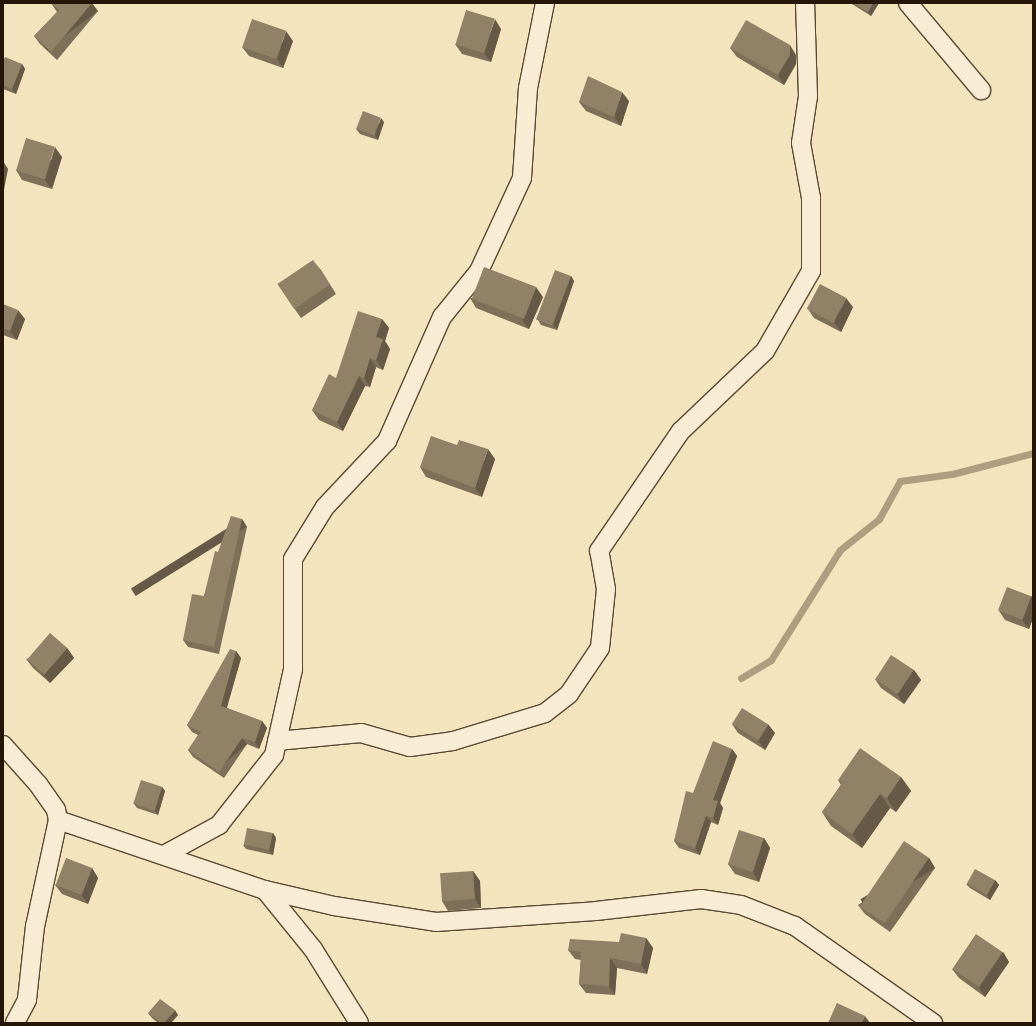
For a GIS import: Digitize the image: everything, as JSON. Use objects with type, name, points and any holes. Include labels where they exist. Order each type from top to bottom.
[{"type":"street","points":[[164,854],[219,825],[274,755],[293,669],[293,559],[326,507],[387,442],[442,317],[479,271],[522,178],[528,88],[545,3]]},
{"type":"street","points":[[277,741],[361,733],[410,747],[453,742],[544,713],[569,694],[600,648],[606,589],[599,551],[681,431],[765,351],[811,271],[812,198],[801,143],[808,96],[805,3]]},
{"type":"street","points":[[908,3],[981,90]]},
{"type":"street","points":[[3,745],[38,784],[56,810],[58,820],[35,926],[27,1000],[15,1023]]},
{"type":"street","points":[[58,820],[164,854],[265,890],[436,922],[596,911],[701,899],[741,905],[795,926],[933,1023]]},
{"type":"street","points":[[265,890],[313,949],[360,1023]]},
{"type":"building","points":[[51,3],[92,3],[51,52],[34,36],[59,10]]},
{"type":"building","points":[[854,3],[873,3],[868,12]]},
{"type":"building","points":[[466,10],[495,19],[484,53],[455,44]]},
{"type":"building","points":[[252,19],[286,31],[276,59],[242,47]]},
{"type":"building","points":[[746,20],[790,45],[790,55],[778,75],[730,48]]},
{"type":"building","points":[[5,57],[22,64],[12,89],[3,85],[3,62]]},
{"type":"building","points":[[588,76],[622,92],[614,117],[579,102]]},
{"type":"building","points":[[363,111],[381,118],[374,136],[356,129]]},
{"type":"building","points":[[26,138],[55,147],[45,179],[16,171]]},
{"type":"building","points":[[313,260],[330,285],[294,309],[277,284]]},
{"type":"building","points":[[484,267],[536,287],[524,319],[472,299]]},
{"type":"building","points":[[555,270],[571,276],[552,326],[536,319]]},
{"type":"building","points":[[820,284],[846,298],[833,323],[807,309]]},
{"type":"building","points":[[3,304],[18,310],[10,331],[3,328]]},
{"type":"building","points":[[358,311],[382,319],[376,337],[383,339],[376,360],[370,358],[364,378],[359,376],[337,422],[312,410],[329,374],[336,378]]},
{"type":"building","points":[[431,436],[457,445],[459,440],[488,449],[475,488],[420,467]]},
{"type":"building","points":[[231,516],[242,519],[214,647],[183,640],[192,594],[204,596],[215,551],[218,552]]},
{"type":"building","points":[[1007,587],[1031,596],[1022,620],[998,610]]},
{"type":"building","points":[[50,633],[67,648],[44,675],[27,659]]},
{"type":"building","points":[[230,649],[236,651],[221,706],[262,721],[255,742],[242,738],[219,772],[188,750],[201,732],[187,725]]},
{"type":"building","points":[[891,655],[914,670],[898,694],[875,679]]},
{"type":"building","points":[[742,708],[768,724],[758,741],[732,724]]},
{"type":"building","points":[[713,741],[732,749],[713,800],[718,801],[713,818],[706,816],[695,848],[674,841],[686,791],[693,793]]},
{"type":"building","points":[[860,748],[901,777],[887,798],[880,794],[852,834],[822,812],[842,783],[838,780]]},
{"type":"building","points":[[141,780],[162,787],[154,811],[133,804]]},
{"type":"building","points":[[247,828],[273,833],[269,850],[244,845]]},
{"type":"building","points":[[739,830],[764,838],[753,872],[728,864]]},
{"type":"building","points":[[904,841],[929,858],[885,923],[860,906]]},
{"type":"building","points":[[66,858],[92,868],[82,895],[56,885]]},
{"type":"building","points":[[975,869],[995,880],[987,895],[967,884]]},
{"type":"building","points":[[473,871],[475,899],[442,901],[440,873]]},
{"type":"building","points":[[621,933],[646,938],[641,964],[610,958],[609,986],[579,984],[581,952],[568,950],[570,939],[619,942]]},
{"type":"building","points":[[976,934],[1003,952],[979,987],[953,969]]},
{"type":"building","points":[[160,999],[175,1010],[164,1023],[161,1023],[148,1013]]},
{"type":"building","points":[[837,1003],[865,1016],[861,1023],[828,1023]]},
{"type":"waterway","points":[[741,678],[771,660],[840,550],[879,519],[900,481],[952,474],[1033,453]]}]
